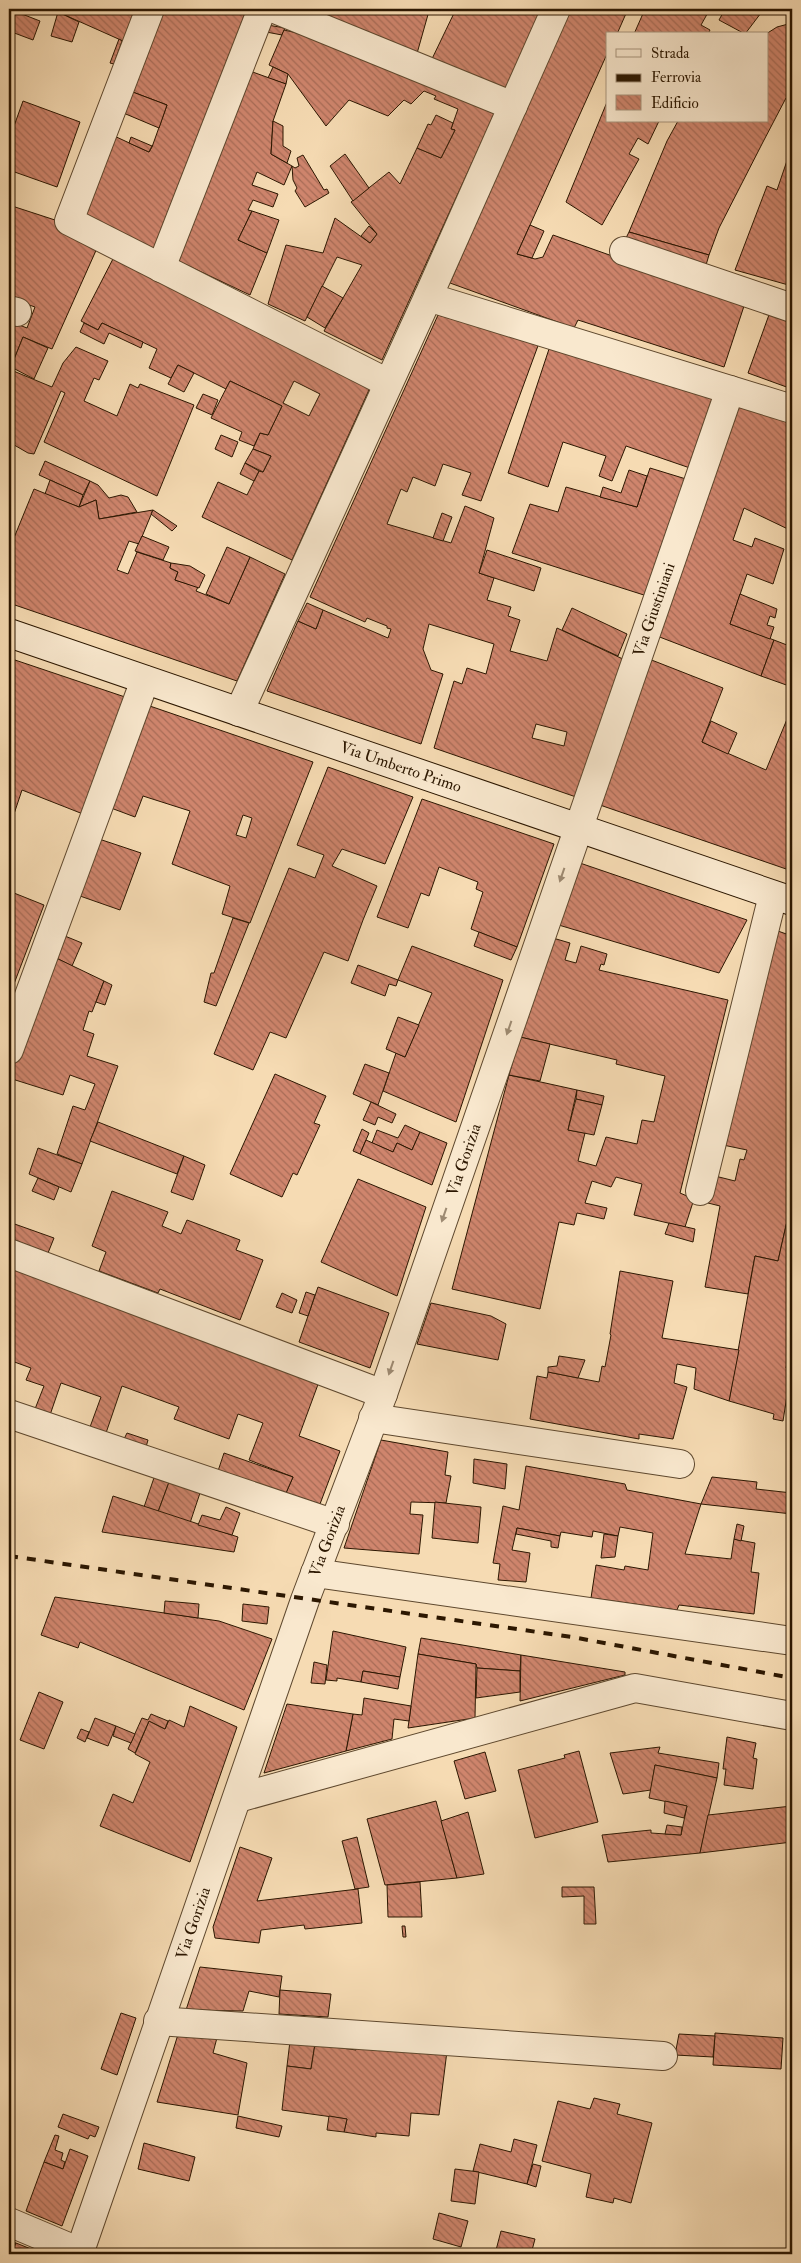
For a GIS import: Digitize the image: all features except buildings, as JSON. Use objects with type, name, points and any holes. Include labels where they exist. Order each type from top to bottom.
[{"type":"street","points":[[150,9],[68,222],[388,383]]},
{"type":"street","points":[[161,268],[262,9]]},
{"type":"street","points":[[275,9],[512,106]]},
{"type":"street","points":[[239,712],[428,297],[556,9]]},
{"type":"street","points":[[624,250],[792,308]]},
{"type":"street","points":[[428,297],[792,409]]},
{"type":"street","name":"Via Giustiniani","points":[[578,828],[730,390]]},
{"type":"street","name":"Via Umberto Primo","points":[[9,633],[783,898]]},
{"type":"street","points":[[9,1050],[145,680]]},
{"type":"street","name":"Via Gorizia","points":[[80,2253],[158,2021],[238,1798],[315,1573],[378,1406],[578,828]]},
{"type":"street","points":[[700,1191],[783,898]]},
{"type":"street","points":[[9,1253],[378,1406],[680,1464]]},
{"type":"street","points":[[9,1414],[335,1524]]},
{"type":"street","points":[[315,1573],[792,1641]]},
{"type":"street","points":[[238,1798],[635,1688],[792,1716]]},
{"type":"street","points":[[158,2021],[664,2056]]},
{"type":"street","points":[[9,2222],[80,2253]]},
{"type":"railway","points":[[9,1556],[572,1637],[792,1678]]}]
